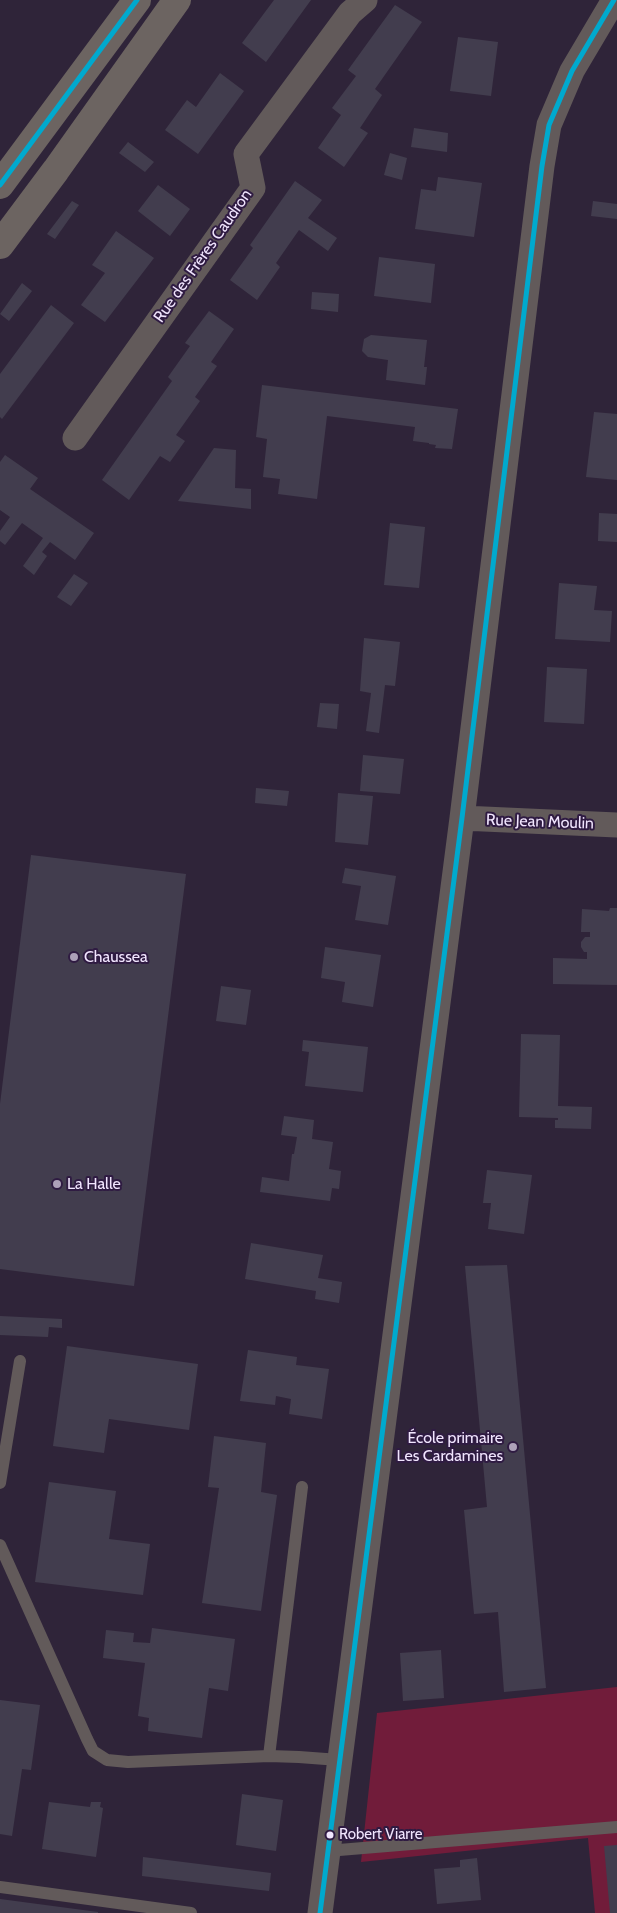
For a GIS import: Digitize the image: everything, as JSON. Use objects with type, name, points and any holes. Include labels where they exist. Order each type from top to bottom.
[{"type":"main road","points":[[0,185],[137,0]]},
{"type":"main road","points":[[0,245],[177,0]]},
{"type":"street","name":"Rue des Frères Caudron","points":[[74,438],[254,188],[246,154],[350,13],[365,0]]},
{"type":"street","points":[[320,1913],[462,818],[540,176],[549,125],[572,71],[614,0]]},
{"type":"street","name":"Rue Jean Moulin","points":[[462,818],[617,825]]},
{"type":"lane","points":[[0,1483],[20,1361]]},
{"type":"lane","points":[[269,1756],[302,1487]]},
{"type":"lane","points":[[0,1545],[87,1739],[93,1751],[107,1760],[128,1762],[299,1756],[339,1760]]},
{"type":"lane","points":[[327,1851],[617,1827]]},
{"type":"lane","points":[[0,1886],[190,1913]]},
{"type":"shaded area","points":[[617,1687],[617,1913],[595,1913],[588,1838],[361,1862],[377,1713]]},
{"type":"building","points":[[274,0],[311,0],[266,62],[242,43]]},
{"type":"building","points":[[395,5],[422,22],[375,89],[382,95],[360,128],[368,133],[344,167],[318,148],[341,115],[332,108],[356,76],[348,70]]},
{"type":"building","points":[[458,37],[498,42],[491,96],[450,91]]},
{"type":"building","points":[[220,73],[244,91],[198,154],[165,130],[187,100],[196,107]]},
{"type":"building","points":[[414,128],[448,133],[447,152],[411,147]]},
{"type":"building","points":[[128,142],[154,162],[145,172],[119,153]]},
{"type":"building","points":[[390,153],[407,158],[402,180],[384,175]]},
{"type":"building","points":[[438,177],[482,183],[474,237],[415,229],[421,189],[436,191]]},
{"type":"building","points":[[295,181],[322,200],[308,218],[337,238],[328,251],[299,230],[276,263],[280,267],[257,300],[230,280],[253,248],[250,245]]},
{"type":"building","points":[[158,185],[190,209],[170,236],[138,211]]},
{"type":"building","points":[[72,201],[79,205],[55,239],[47,234]]},
{"type":"building","points":[[593,201],[617,204],[617,219],[591,216]]},
{"type":"building","points":[[116,231],[154,258],[105,322],[81,305],[105,273],[92,265]]},
{"type":"building","points":[[379,257],[435,264],[431,303],[374,296]]},
{"type":"building","points":[[22,283],[32,291],[9,321],[0,314]]},
{"type":"building","points":[[312,292],[339,294],[338,312],[311,309]]},
{"type":"building","points":[[51,305],[74,323],[2,419],[0,417],[0,374]]},
{"type":"building","points":[[209,311],[234,329],[211,362],[217,366],[195,397],[200,401],[176,435],[185,441],[170,462],[160,456],[129,500],[102,480],[172,381],[168,377],[190,346],[185,343]]},
{"type":"building","points":[[371,335],[427,340],[424,367],[427,367],[425,385],[386,380],[388,360],[368,357],[362,351],[364,339]]},
{"type":"building","points":[[262,385],[458,409],[452,449],[435,448],[436,445],[413,441],[415,427],[327,416],[317,499],[278,494],[280,479],[263,477],[267,439],[256,437]]},
{"type":"building","points":[[594,412],[617,414],[617,480],[586,477]]},
{"type":"building","points":[[214,448],[236,450],[235,488],[251,489],[251,509],[178,501]]},
{"type":"building","points":[[5,455],[38,478],[30,489],[94,533],[75,560],[50,542],[42,552],[47,556],[34,575],[23,566],[43,538],[22,523],[5,545],[0,541],[0,531],[10,517],[0,510],[0,462]]},
{"type":"building","points":[[599,513],[617,514],[617,542],[598,541]]},
{"type":"building","points":[[390,523],[425,527],[419,588],[384,585]]},
{"type":"building","points":[[74,574],[88,583],[71,606],[57,597]]},
{"type":"building","points":[[559,583],[597,586],[594,610],[612,611],[610,642],[555,639]]},
{"type":"building","points":[[364,638],[400,642],[395,686],[385,685],[379,733],[366,731],[371,693],[360,691]]},
{"type":"building","points":[[547,667],[587,669],[584,724],[544,722]]},
{"type":"building","points":[[320,703],[339,704],[337,729],[317,727]]},
{"type":"building","points":[[363,755],[404,759],[400,794],[360,791]]},
{"type":"building","points":[[256,788],[289,791],[287,806],[255,803]]},
{"type":"building","points":[[338,793],[373,796],[368,845],[335,842]]},
{"type":"building","points":[[31,855],[186,874],[134,1286],[0,1269],[0,1104]]},
{"type":"building","points":[[345,868],[396,876],[388,925],[355,920],[361,886],[342,883]]},
{"type":"building","points":[[610,908],[617,908],[617,985],[553,984],[553,958],[587,959],[587,952],[584,952],[581,947],[581,942],[585,937],[590,937],[590,932],[581,932],[582,909],[609,911]]},
{"type":"building","points":[[325,947],[381,955],[373,1007],[342,1002],[345,982],[321,978]]},
{"type":"building","points":[[221,986],[251,990],[246,1025],[216,1021]]},
{"type":"building","points":[[521,1034],[560,1035],[558,1106],[592,1107],[591,1129],[555,1128],[555,1120],[558,1120],[558,1118],[519,1117]]},
{"type":"building","points":[[303,1040],[368,1047],[363,1092],[305,1086],[309,1052],[302,1051]]},
{"type":"building","points":[[284,1116],[314,1120],[312,1139],[333,1142],[329,1169],[341,1171],[339,1189],[332,1188],[330,1201],[260,1192],[262,1177],[289,1181],[292,1154],[294,1154],[297,1137],[281,1135]]},
{"type":"building","points":[[487,1170],[532,1175],[524,1234],[488,1229],[491,1203],[483,1203]]},
{"type":"building","points":[[251,1243],[323,1255],[318,1278],[342,1282],[339,1303],[315,1299],[316,1291],[245,1279]]},
{"type":"building","points":[[507,1265],[546,1688],[504,1692],[498,1612],[474,1614],[464,1510],[487,1507],[465,1266]]},
{"type":"building","points":[[0,1316],[62,1319],[62,1328],[49,1327],[48,1337],[0,1335]]},
{"type":"building","points":[[67,1346],[198,1364],[189,1430],[109,1419],[104,1453],[53,1446]]},
{"type":"building","points":[[248,1350],[297,1357],[296,1365],[329,1369],[322,1419],[289,1414],[291,1399],[276,1396],[275,1405],[240,1401]]},
{"type":"building","points":[[214,1436],[266,1443],[261,1492],[277,1495],[261,1611],[202,1603],[219,1488],[208,1487]]},
{"type":"building","points":[[49,1482],[116,1491],[109,1539],[150,1544],[143,1595],[35,1582]]},
{"type":"building","points":[[152,1628],[235,1639],[228,1691],[209,1688],[202,1738],[148,1731],[149,1718],[138,1716],[145,1663],[103,1658],[106,1630],[134,1633],[133,1642],[150,1643]]},
{"type":"building","points":[[441,1650],[444,1698],[403,1701],[400,1653]]},
{"type":"building","points":[[0,1700],[40,1705],[31,1770],[22,1769],[12,1836],[0,1834]]},
{"type":"building","points":[[242,1794],[283,1800],[276,1851],[236,1845]]},
{"type":"building","points":[[49,1802],[90,1807],[91,1802],[101,1802],[100,1807],[103,1808],[96,1857],[42,1849]]},
{"type":"building","points":[[617,1845],[617,1913],[610,1913],[604,1846]]},
{"type":"building","points":[[143,1857],[271,1873],[269,1891],[142,1876]]},
{"type":"building","points":[[477,1858],[481,1900],[437,1904],[434,1869],[460,1867],[460,1860]]},
{"type":"building","points":[[0,1899],[98,1912],[98,1913],[0,1913]]},
{"type":"transit line","points":[[0,185],[137,0]]},
{"type":"transit line","points":[[320,1913],[462,818],[542,166],[549,125],[572,71],[614,0]]},
{"type":"place","name":"Chaussea","points":[[74,957]]},
{"type":"place","name":"La Halle","points":[[57,1184]]},
{"type":"place","name":"École primaire Les Cardamines","points":[[513,1447]]},
{"type":"place","name":"Robert Viarre","points":[[330,1835]]}]
